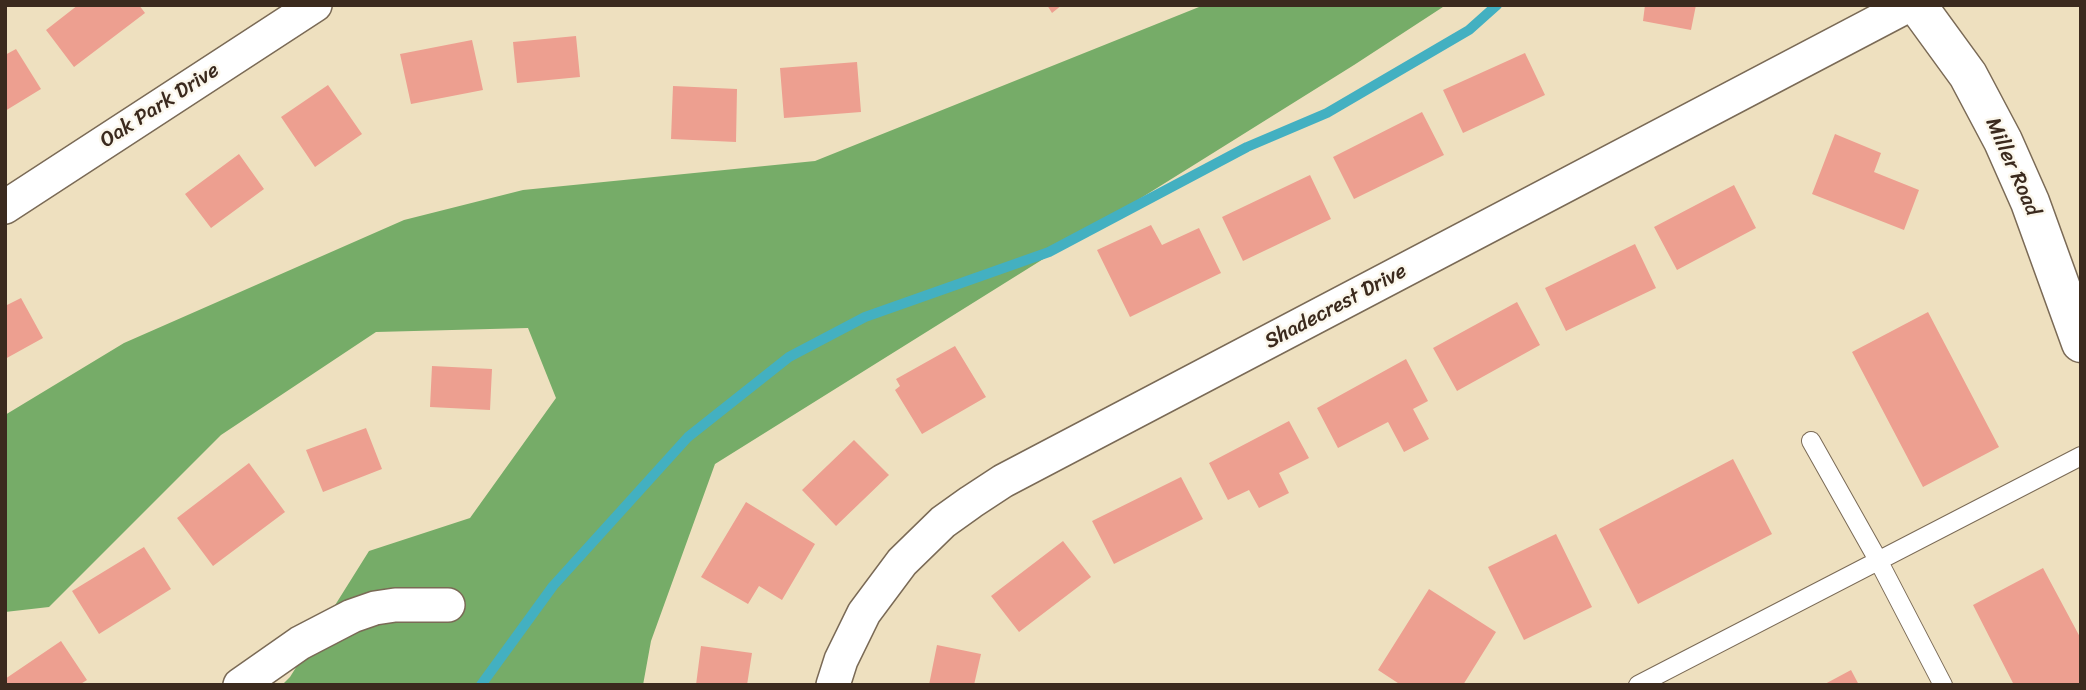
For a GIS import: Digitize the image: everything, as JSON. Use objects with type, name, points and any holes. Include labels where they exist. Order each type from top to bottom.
[{"type":"street","name":"Oak Park Drive","points":[[5,207],[315,5]]},
{"type":"street","name":"Shadecrest Drive","points":[[833,685],[841,660],[864,613],[902,562],[943,522],[1003,481],[1909,5]]},
{"type":"street","name":"Miller Road","points":[[1917,5],[1968,75],[2003,141],[2074,305],[2081,343]]},
{"type":"street","points":[[240,685],[300,643],[352,616],[395,605],[448,605]]},
{"type":"lane","points":[[1811,442],[1943,685]]},
{"type":"lane","points":[[1639,685],[2081,456]]},
{"type":"green space","points":[[1204,5],[1446,5],[715,464],[651,641],[643,685],[282,685],[290,677],[369,551],[470,518],[556,398],[528,328],[376,332],[221,435],[49,607],[5,612],[5,415],[124,343],[404,220],[523,190],[815,161]]},
{"type":"building","points":[[78,5],[139,5],[145,13],[74,67],[46,30]]},
{"type":"building","points":[[1047,5],[1062,5],[1052,13]]},
{"type":"building","points":[[1645,5],[1696,5],[1691,30],[1643,21]]},
{"type":"building","points":[[576,36],[580,77],[517,83],[513,42]]},
{"type":"building","points":[[472,40],[483,90],[411,104],[400,54]]},
{"type":"building","points":[[16,49],[41,89],[5,111],[5,55]]},
{"type":"building","points":[[1525,53],[1545,95],[1463,133],[1443,90]]},
{"type":"building","points":[[857,62],[861,112],[784,118],[780,68]]},
{"type":"building","points":[[328,85],[362,134],[315,167],[281,117]]},
{"type":"building","points":[[673,86],[737,89],[736,142],[671,139]]},
{"type":"building","points":[[1422,112],[1444,155],[1354,199],[1333,157]]},
{"type":"building","points":[[1835,134],[1881,153],[1874,172],[1919,190],[1904,230],[1812,194]]},
{"type":"building","points":[[239,154],[264,189],[211,228],[185,194]]},
{"type":"building","points":[[1310,175],[1331,219],[1243,261],[1222,217]]},
{"type":"building","points":[[1734,185],[1756,228],[1677,270],[1654,227]]},
{"type":"building","points":[[1151,225],[1162,245],[1199,228],[1221,273],[1130,317],[1097,250]]},
{"type":"building","points":[[1635,244],[1656,288],[1566,331],[1545,288]]},
{"type":"building","points":[[21,298],[43,338],[5,359],[5,306]]},
{"type":"building","points":[[1517,302],[1540,345],[1457,391],[1433,348]]},
{"type":"building","points":[[1928,312],[1999,447],[1923,487],[1852,352]]},
{"type":"building","points":[[955,346],[986,397],[922,434],[895,390],[900,386],[896,379]]},
{"type":"building","points":[[1406,359],[1428,401],[1413,409],[1429,439],[1404,452],[1388,422],[1338,448],[1317,408]]},
{"type":"building","points":[[432,366],[492,369],[490,410],[430,407]]},
{"type":"building","points":[[1289,421],[1309,458],[1279,473],[1289,493],[1259,508],[1249,490],[1228,500],[1209,463]]},
{"type":"building","points":[[366,428],[382,469],[323,492],[306,450]]},
{"type":"building","points":[[854,440],[889,475],[836,526],[802,490]]},
{"type":"building","points":[[1733,459],[1772,534],[1638,604],[1599,529]]},
{"type":"building","points":[[249,463],[285,512],[213,566],[177,518]]},
{"type":"building","points":[[1181,477],[1203,519],[1114,564],[1092,521]]},
{"type":"building","points":[[746,502],[815,544],[782,600],[759,586],[748,604],[701,577]]},
{"type":"building","points":[[1556,534],[1592,607],[1524,640],[1488,567]]},
{"type":"building","points":[[1063,541],[1091,577],[1019,632],[991,596]]},
{"type":"building","points":[[144,547],[171,589],[99,634],[72,591]]},
{"type":"building","points":[[2043,568],[2081,639],[2081,685],[2014,685],[1973,605]]},
{"type":"building","points":[[1429,589],[1496,632],[1463,685],[1401,685],[1378,670]]},
{"type":"building","points":[[61,641],[87,680],[79,685],[5,685],[5,679]]},
{"type":"building","points":[[937,645],[981,654],[974,685],[929,685]]},
{"type":"building","points":[[701,646],[752,653],[747,685],[696,685]]},
{"type":"building","points":[[1851,670],[1859,685],[1823,685]]},
{"type":"waterway","points":[[481,685],[553,586],[688,437],[789,357],[865,317],[1049,252],[1247,147],[1327,113],[1469,30],[1497,5]]}]
